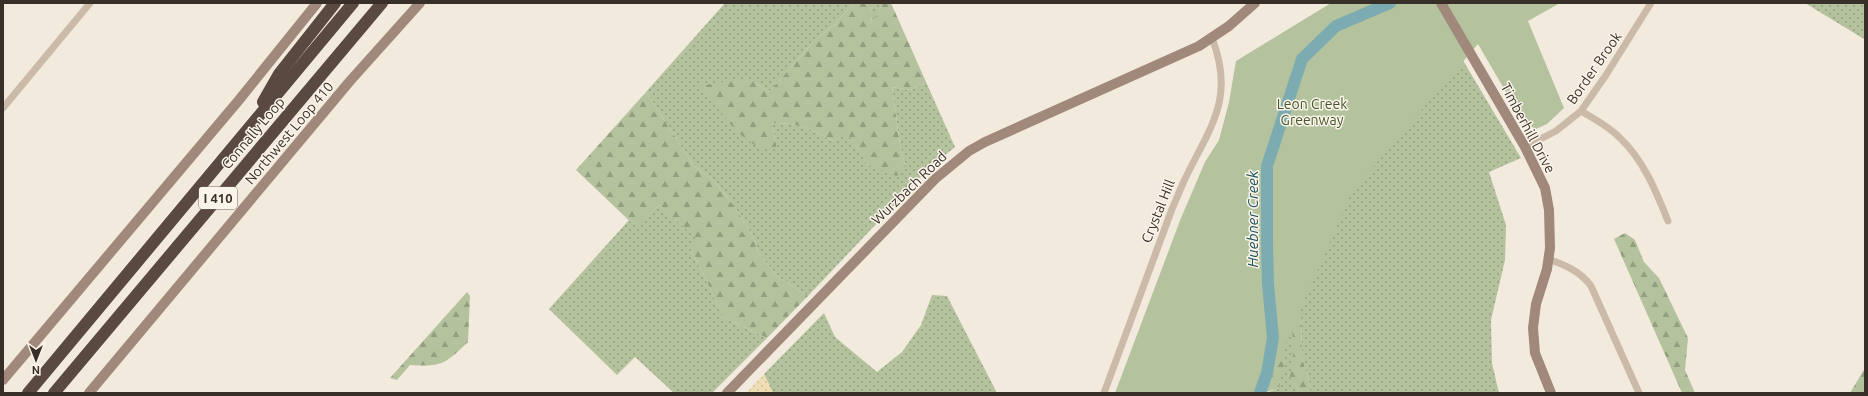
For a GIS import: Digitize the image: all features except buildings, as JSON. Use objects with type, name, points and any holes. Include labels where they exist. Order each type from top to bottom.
[{"type":"highway","points":[[241,137],[279,74],[334,3]]},
{"type":"highway","name":"Connally Loop","points":[[28,393],[353,3]]},
{"type":"highway","name":"Connally Loop","points":[[54,393],[382,3]]},
{"type":"main road","points":[[3,380],[239,100],[317,3]]},
{"type":"main road","name":"Northwest Loop 410","points":[[89,393],[340,93],[420,3]]},
{"type":"main road","name":"Wurzbach Road","points":[[728,393],[935,179],[969,151],[1004,133],[1170,59],[1212,38],[1229,26],[1255,3]]},
{"type":"main road","name":"Timberhill Drive","points":[[1440,3],[1525,147],[1538,173],[1546,195],[1549,210],[1551,238],[1548,259],[1536,304],[1532,328],[1537,360],[1551,393]]},
{"type":"street","points":[[3,108],[90,3]]},
{"type":"street","name":"Border Brook","points":[[1525,147],[1556,130],[1581,111],[1610,70],[1651,3]]},
{"type":"street","name":"Crystal Hill","points":[[1104,393],[1172,209],[1184,180],[1205,141],[1216,116],[1221,78],[1218,52],[1212,38]]},
{"type":"street","points":[[1581,111],[1617,136],[1634,154],[1660,199],[1668,221]]},
{"type":"street","points":[[1548,259],[1567,266],[1584,276],[1591,286],[1639,393]]},
{"type":"green space","points":[[725,3],[854,3],[833,26],[816,39],[769,92],[748,78],[777,149],[772,123],[804,127],[833,141],[848,133],[868,165],[905,166],[900,144],[892,87],[910,90],[926,82],[955,147],[929,168],[808,296],[778,277],[758,253],[753,236],[732,203],[713,180],[694,166],[646,92]]},
{"type":"green space","points":[[854,3],[870,4],[872,23],[883,3],[891,3],[926,82],[910,90],[892,87],[900,144],[905,166],[897,176],[868,165],[848,134],[833,141],[804,127],[772,123],[777,149],[756,146],[737,132],[699,86],[748,78],[769,92],[816,39],[833,26]]},
{"type":"green space","points":[[869,3],[883,3],[872,24],[870,4]]},
{"type":"green space","name":"Leon Creek Greenway","points":[[1331,3],[1560,3],[1528,21],[1564,108],[1547,124],[1536,129],[1524,123],[1478,44],[1352,192],[1264,393],[1115,393],[1181,218],[1205,162],[1219,140],[1229,102],[1236,61]]},
{"type":"green space","points":[[1805,3],[1865,3],[1864,39]]},
{"type":"green space","points":[[1455,47],[1521,158],[1489,172],[1506,225],[1505,260],[1491,320],[1492,363],[1499,393],[1310,393],[1310,385],[1302,357],[1301,316],[1293,340],[1294,386],[1304,393],[1266,393],[1279,388],[1115,393]]},
{"type":"green space","points":[[646,92],[694,166],[713,180],[732,203],[753,236],[758,253],[778,277],[808,296],[767,338],[723,317],[691,251],[697,239],[659,205],[637,228],[576,170]]},
{"type":"green space","points":[[659,205],[698,239],[691,251],[723,317],[767,338],[712,393],[674,393],[635,357],[617,375],[549,309],[629,220],[637,227]]},
{"type":"green space","points":[[1625,233],[1635,240],[1644,262],[1659,278],[1688,338],[1685,370],[1695,393],[1682,393],[1614,239]]},
{"type":"green space","points":[[467,292],[470,296],[468,342],[454,355],[442,362],[429,365],[410,365],[397,380],[390,378]]},
{"type":"green space","points":[[932,295],[947,296],[997,393],[773,393],[764,374],[824,313],[835,337],[877,372],[902,352],[921,325]]},
{"type":"green space","points":[[1294,307],[1301,316],[1302,357],[1310,385],[1310,393],[1304,393],[1294,386],[1290,376],[1293,359],[1292,312]]},
{"type":"green space","points":[[1279,317],[1284,366],[1279,388],[1263,393]]},
{"type":"green space","points":[[1865,368],[1865,393],[1850,393]]},
{"type":"sand","points":[[764,374],[773,393],[746,393]]},
{"type":"waterway","name":"Huebner Creek","points":[[1260,393],[1267,373],[1273,338],[1268,284],[1267,166],[1302,59],[1336,26],[1390,3]]}]
